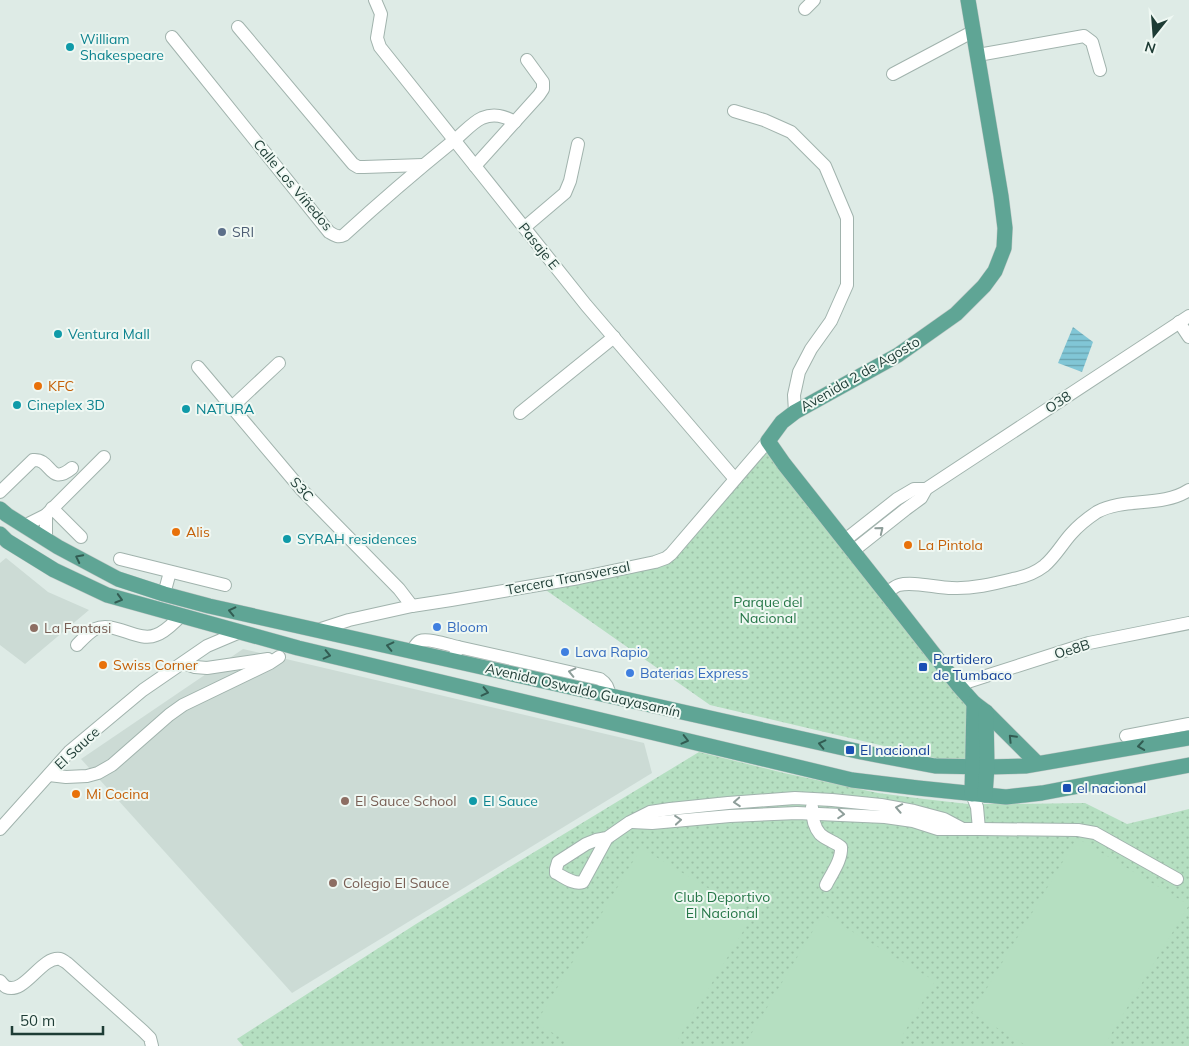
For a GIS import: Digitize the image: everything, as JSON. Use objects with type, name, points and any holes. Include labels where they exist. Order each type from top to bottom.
[{"type":"main road","name":"Avenida 2 de Agosto","points":[[768,441],[782,422],[795,412],[898,355],[932,332],[956,314],[984,286],[995,271],[1004,248],[1006,228],[968,0]]},
{"type":"main road","points":[[768,441],[958,686],[1037,764]]},
{"type":"main road","name":"Avenida Oswaldo Guayasamín","points":[[0,508],[7,515],[58,547],[118,578],[164,594],[209,606],[412,651],[455,654],[609,695],[861,752],[935,766],[1025,766],[1189,738]]},
{"type":"main road","name":"Avenida Oswaldo Guayasamín","points":[[2,541],[54,570],[107,595],[181,616],[298,648],[852,780],[978,798],[1006,797],[1042,793],[1189,764]]},
{"type":"main road","points":[[974,703],[980,767]]},
{"type":"main road","points":[[978,798],[986,712]]},
{"type":"street","name":"Pasaje E","points":[[375,0],[381,14],[377,38],[380,47],[586,305],[735,479]]},
{"type":"street","points":[[238,28],[352,164],[358,167],[423,165]]},
{"type":"street","points":[[893,74],[974,31]]},
{"type":"street","points":[[978,56],[1084,36],[1092,42],[1100,70]]},
{"type":"street","name":"Calle Los Viñedos","points":[[172,37],[329,232],[336,236],[344,235],[475,122],[495,115],[506,117],[515,122]]},
{"type":"street","points":[[475,166],[543,89],[543,82],[527,60]]},
{"type":"street","points":[[734,111],[764,120],[791,132],[825,166],[847,218],[847,285],[831,321],[811,350],[799,372],[794,395],[795,412]]},
{"type":"street","points":[[524,227],[565,193],[570,181],[578,144]]},
{"type":"street","points":[[1184,319],[1189,337]]},
{"type":"street","name":"O38","points":[[849,546],[921,498],[926,489],[1184,319]]},
{"type":"street","points":[[520,413],[614,336]]},
{"type":"street","points":[[232,407],[279,364]]},
{"type":"street","name":"S3C","points":[[198,367],[301,489],[399,589],[412,606]]},
{"type":"street","name":"Tercera Transversal","points":[[318,630],[349,620],[412,606],[579,578],[666,558],[768,441]]},
{"type":"street","points":[[24,526],[49,511],[104,457]]},
{"type":"street","points":[[0,492],[34,460],[42,461],[55,474],[64,475],[72,468]]},
{"type":"street","points":[[886,593],[902,584],[940,588],[965,588],[1029,575],[1044,566],[1060,550],[1070,535],[1097,513],[1112,506],[1168,499],[1189,490]]},
{"type":"street","points":[[49,511],[81,537]]},
{"type":"street","points":[[46,540],[49,511]]},
{"type":"street","points":[[120,559],[225,586]]},
{"type":"street","points":[[164,594],[170,572]]},
{"type":"street","points":[[77,645],[95,629],[105,627],[145,636],[155,636],[181,616]]},
{"type":"street","name":"Oe8B","points":[[958,686],[1089,643],[1189,623]]},
{"type":"street","name":"El Sauce","points":[[0,829],[70,751],[143,690],[207,646],[240,632]]},
{"type":"street","points":[[49,774],[66,777],[87,776],[98,773],[112,765],[182,706],[298,648]]},
{"type":"street","points":[[183,663],[207,668],[279,657]]},
{"type":"street","points":[[1126,736],[1189,724]]},
{"type":"street","points":[[978,798],[979,829]]},
{"type":"street","points":[[607,838],[630,822],[650,812],[786,799],[832,800],[881,805],[944,819],[962,828]]},
{"type":"street","points":[[812,799],[812,814],[820,835],[841,847],[839,860],[826,884]]},
{"type":"street","points":[[630,822],[652,823],[730,816],[797,813],[885,817],[913,821],[938,829],[1078,830],[1095,833],[1177,879]]},
{"type":"street","points":[[0,981],[6,987],[16,987],[52,960],[60,959],[67,963],[143,1031],[150,1038],[152,1046]]},
{"type":"shaded area","name":"La Fantasi","points":[[6,558],[48,592],[89,610],[25,664],[0,645],[0,563]]},
{"type":"shaded area","name":"Colegio El Sauce","points":[[243,649],[644,743],[652,773],[292,993],[81,759]]},
{"type":"green space","name":"Parque del Nacional","points":[[775,444],[972,701],[973,767],[710,705],[540,586],[667,560],[736,479]]},
{"type":"green space","name":"Club Deportivo El Nacional","points":[[699,752],[878,793],[968,804],[1085,803],[1127,824],[1189,809],[1189,1046],[243,1046],[237,1039],[416,924]]},
{"type":"green space","points":[[1077,838],[1189,905],[1104,1046],[1027,1046],[972,1013]]},
{"type":"green space","points":[[641,848],[753,915],[674,1046],[575,1046],[536,1023]]},
{"type":"green space","points":[[823,914],[935,981],[896,1046],[744,1046]]},
{"type":"water","points":[[1073,327],[1093,342],[1082,372],[1058,363]]},
{"type":"place","name":"William Shakespeare","points":[[70,47]]},
{"type":"place","name":"SRI","points":[[222,232]]},
{"type":"place","name":"Ventura Mall","points":[[58,334]]},
{"type":"place","name":"KFC","points":[[38,386]]},
{"type":"place","name":"Cineplex 3D","points":[[17,405]]},
{"type":"place","name":"NATURA","points":[[186,409]]},
{"type":"place","name":"Alis","points":[[176,532]]},
{"type":"place","name":"SYRAH residences","points":[[287,539]]},
{"type":"place","name":"La Pintola","points":[[908,545]]},
{"type":"place","name":"Bloom","points":[[437,627]]},
{"type":"place","name":"La Fantasi","points":[[34,628]]},
{"type":"place","name":"Lava Rapio","points":[[565,652]]},
{"type":"place","name":"Swiss Corner","points":[[103,665]]},
{"type":"place","name":"Partidero de Tumbaco","points":[[923,667]]},
{"type":"place","name":"Baterias Express","points":[[630,673]]},
{"type":"place","name":"El nacional","points":[[850,750]]},
{"type":"place","name":"el nacional","points":[[1067,788]]},
{"type":"place","name":"Mi Cocina","points":[[76,794]]},
{"type":"place","name":"El Sauce School","points":[[345,801]]},
{"type":"place","name":"El Sauce","points":[[473,801]]},
{"type":"place","name":"Colegio El Sauce","points":[[333,883]]}]
